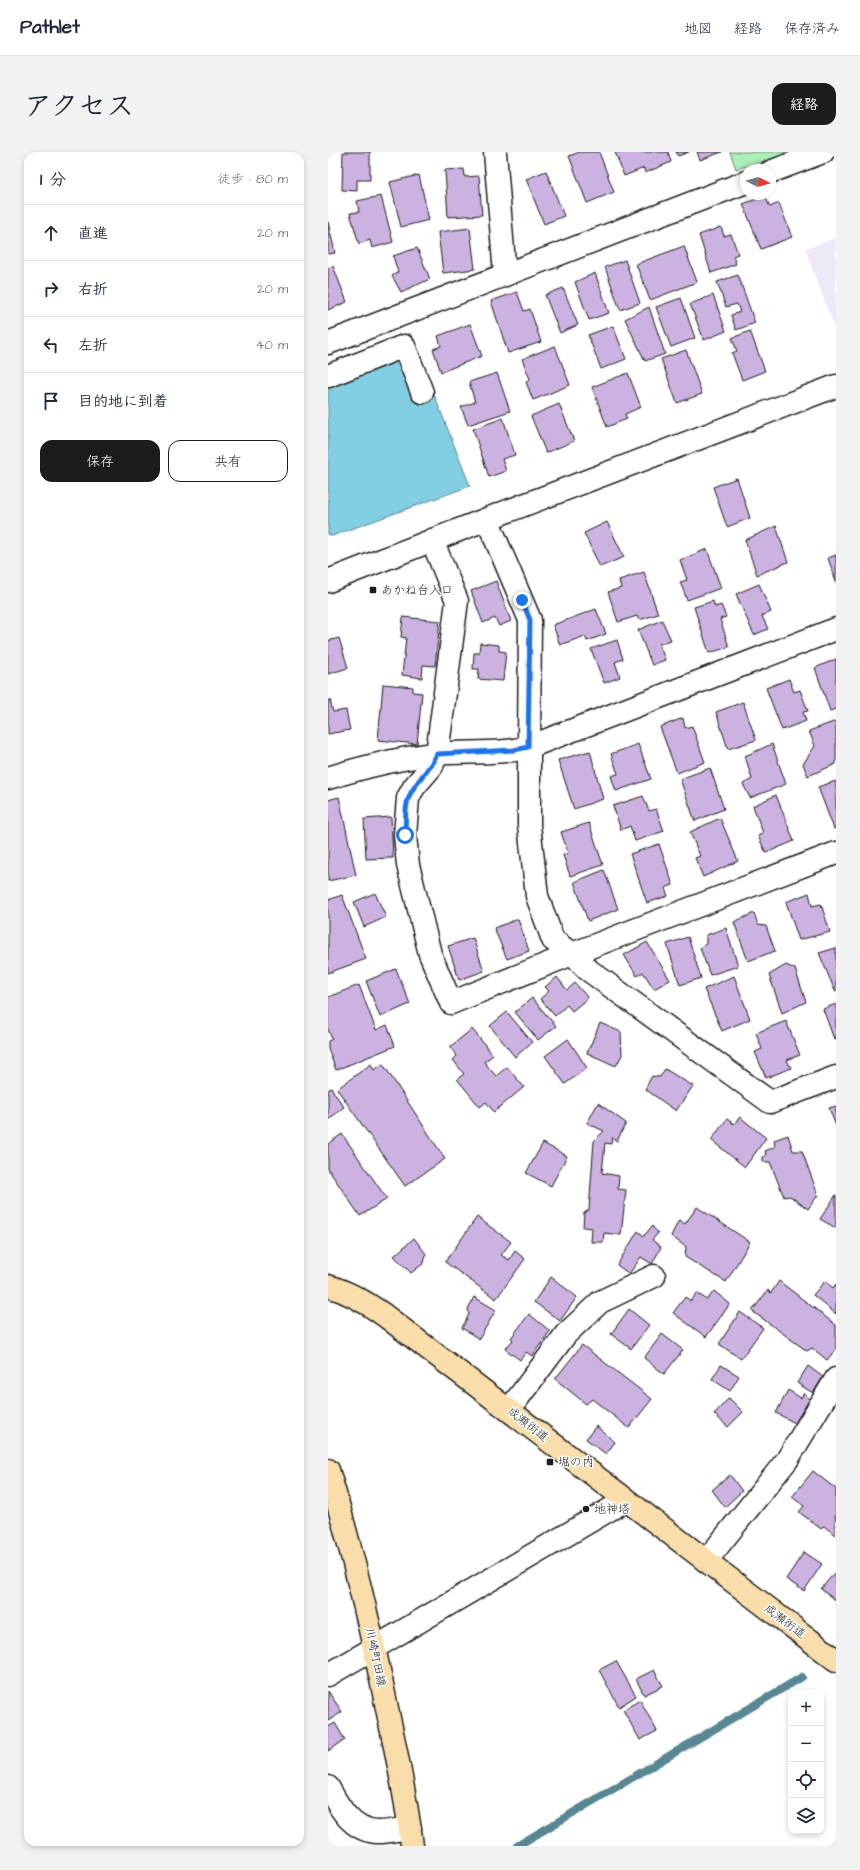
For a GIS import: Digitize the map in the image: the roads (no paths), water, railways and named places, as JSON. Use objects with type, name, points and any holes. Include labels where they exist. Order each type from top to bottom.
[{"type":"main road","name":"成瀬街道","points":[[328,1286],[342,1290],[364,1300],[836,1660]]},
{"type":"main road","name":"川崎町田線","points":[[328,1470],[343,1519],[375,1647],[411,1837]]},
{"type":"street","points":[[495,152],[505,275]]},
{"type":"street","points":[[776,170],[823,152]]},
{"type":"street","points":[[328,343],[740,184]]},
{"type":"street","points":[[328,376],[404,346],[422,392]]},
{"type":"street","points":[[328,582],[432,540],[836,386]]},
{"type":"street","points":[[487,519],[530,620],[528,747],[529,825],[537,896],[553,940],[572,954],[587,969],[770,1102],[836,1077]]},
{"type":"street","points":[[432,540],[457,601],[437,754],[432,766],[414,787],[408,798],[405,835],[408,865],[430,954],[451,1003],[572,954],[836,852]]},
{"type":"street","points":[[328,778],[364,767],[437,754],[514,750],[528,747],[836,629]]},
{"type":"street","points":[[510,1410],[566,1334],[600,1302],[654,1276]]},
{"type":"street","points":[[706,1561],[787,1460],[836,1379]]},
{"type":"street","points":[[328,1675],[626,1500]]},
{"type":"street","points":[[328,1787],[341,1810],[355,1826],[376,1832],[411,1837]]},
{"type":"water","points":[[410,333],[470,486],[332,536],[328,534],[328,366]]},
{"type":"waterway","points":[[517,1846],[802,1677]]},
{"type":"place","name":"あかね台入口","points":[[373,590]]},
{"type":"place","name":"堀の内","points":[[550,1462]]},
{"type":"place","name":"地神塔","points":[[586,1509]]}]
